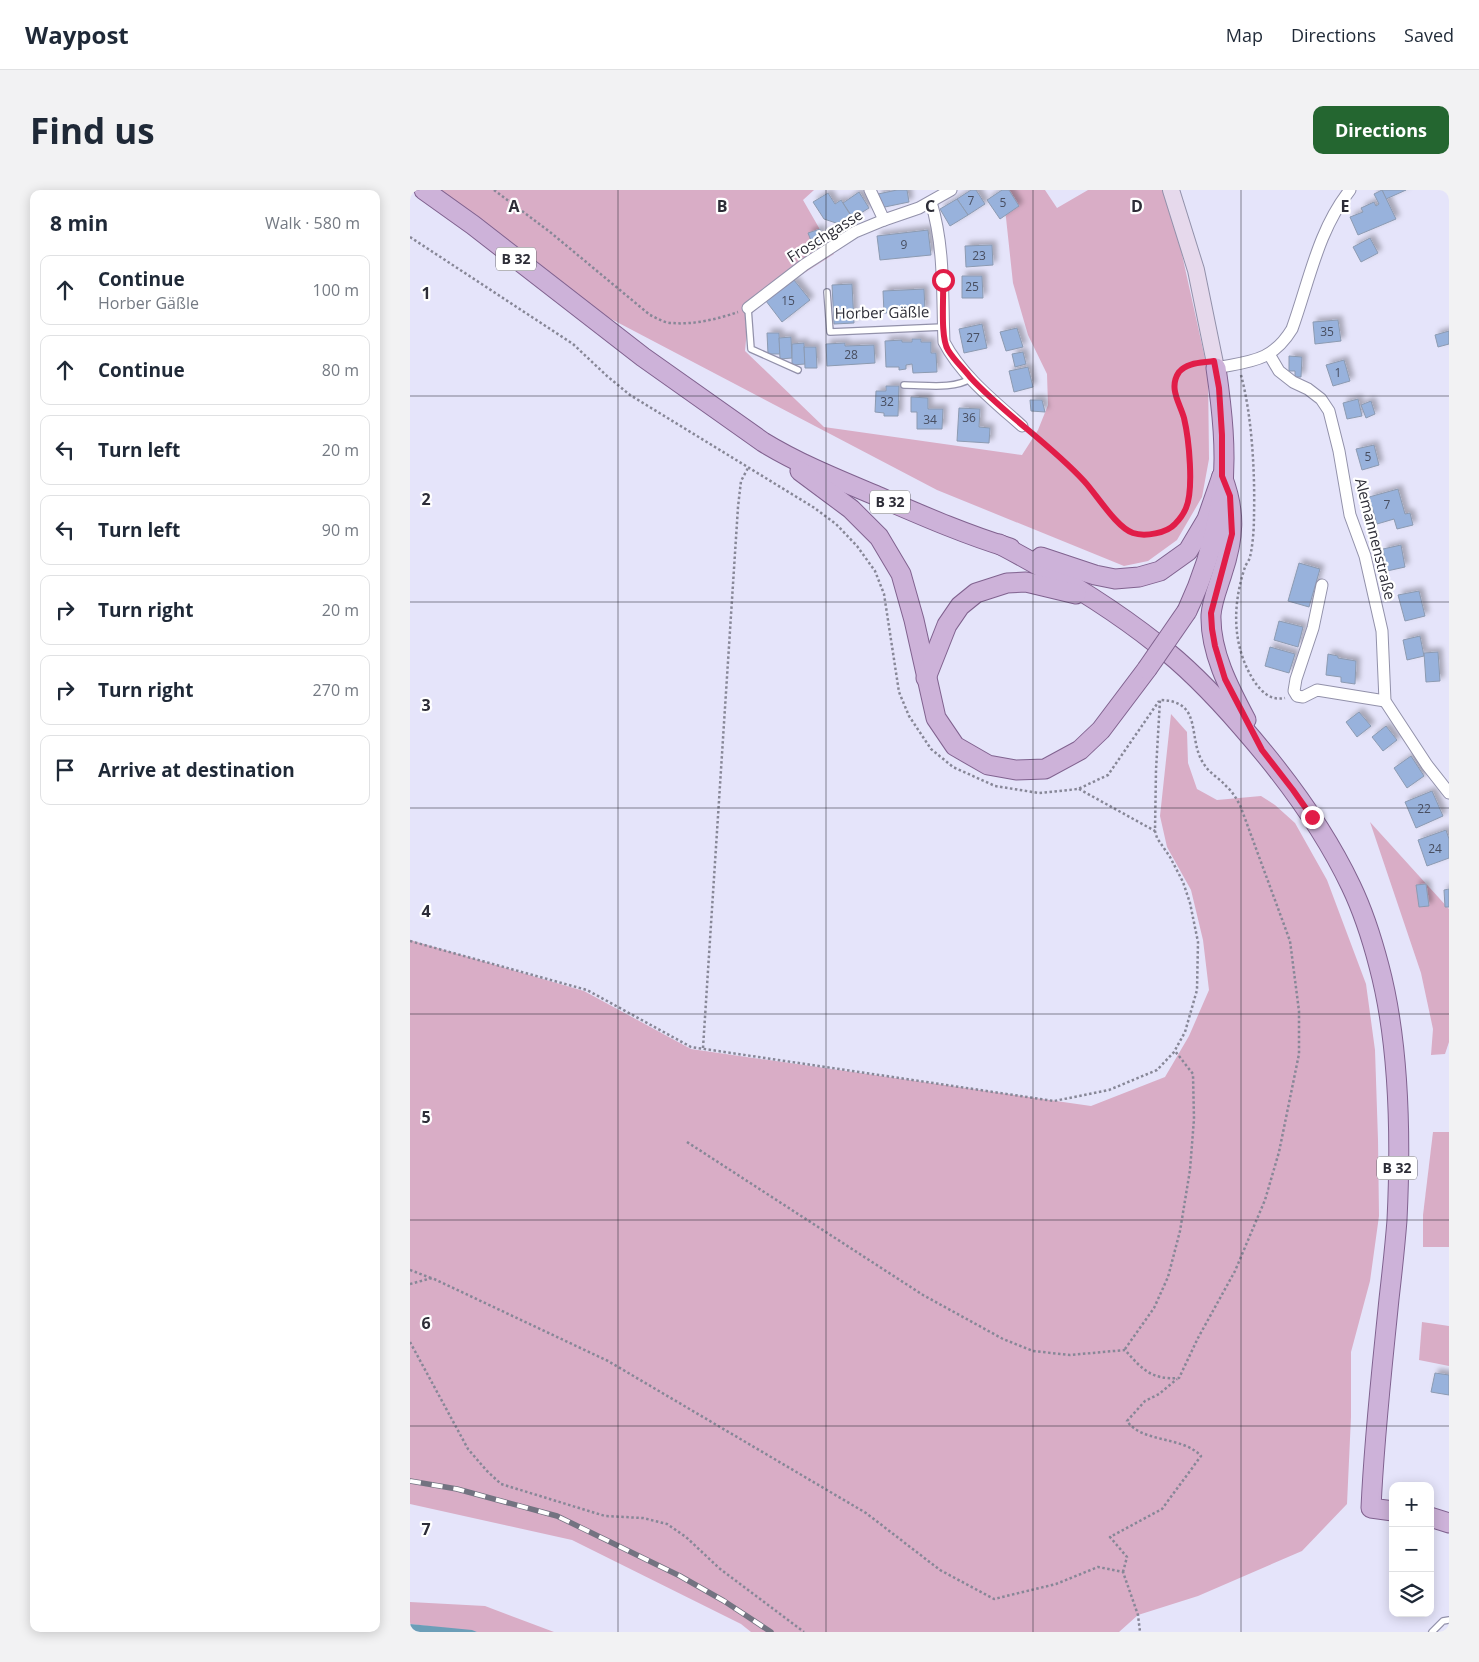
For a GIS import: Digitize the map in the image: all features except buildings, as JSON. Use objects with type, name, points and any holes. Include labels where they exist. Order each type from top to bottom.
[{"type":"main road","name":"B 32","points":[[424,190],[473,225],[643,357],[763,442],[783,454],[947,526],[999,544],[1053,573],[1155,642],[1186,668],[1223,705],[1293,790],[1312,817],[1351,886],[1379,965],[1392,1030],[1397,1102],[1397,1219],[1371,1508],[1389,1510]]},
{"type":"main road","points":[[783,454],[786,461],[851,510],[879,537],[900,574],[914,620],[936,718],[955,746],[988,765],[1016,770],[1045,769],[1080,750],[1101,730],[1147,669],[1187,611],[1201,578],[1215,530],[1222,492],[1222,435],[1215,365],[1196,270],[1182,220],[1171,190]]},
{"type":"main road","points":[[999,544],[1095,575],[1115,579],[1139,577],[1160,571],[1188,551],[1207,518],[1222,476]]},
{"type":"main road","points":[[1222,476],[1230,496],[1232,534],[1211,613],[1212,629],[1225,679],[1262,750]]},
{"type":"main road","points":[[926,678],[947,625],[960,606],[976,593],[1007,583],[1026,582],[1091,598]]},
{"type":"main road","points":[[1434,1518],[1449,1523]]},
{"type":"street","points":[[870,190],[884,220]]},
{"type":"street","name":"Froschgasse","points":[[748,308],[804,265],[855,232],[884,220],[909,213],[951,190]]},
{"type":"street","points":[[1215,365],[1256,359],[1269,354],[1284,343],[1292,329],[1324,234],[1350,190]]},
{"type":"street","name":"Horber Gäßle","points":[[931,202],[936,218],[941,252],[944,342],[949,351],[972,378],[1022,426]]},
{"type":"street","name":"Alemannenstraße","points":[[1269,354],[1279,371],[1321,399],[1329,411],[1339,451],[1350,515],[1365,556],[1382,631],[1385,701]]},
{"type":"street","points":[[1322,585],[1313,628],[1296,679],[1294,692],[1297,696],[1303,697],[1318,690],[1385,701],[1449,793]]},
{"type":"lane","name":"Horber Gäßle","points":[[827,292],[830,332],[944,327]]},
{"type":"lane","points":[[748,308],[751,349],[798,370]]},
{"type":"lane","points":[[904,385],[952,386],[972,378]]},
{"type":"lane","points":[[1432,1632],[1444,1621],[1449,1620]]},
{"type":"path","points":[[494,190],[550,232],[650,315],[662,321],[672,323],[709,320],[748,308]]},
{"type":"path","points":[[410,237],[573,344],[630,395],[748,468],[742,481],[738,506],[703,1048]]},
{"type":"path","points":[[1238,363],[1245,389],[1252,445],[1254,516],[1250,558],[1245,566],[1237,600],[1235,622],[1238,645],[1249,671],[1267,697],[1279,700]]},
{"type":"path","points":[[1022,426],[1063,459],[1119,523],[1132,533],[1153,535],[1174,526],[1186,508],[1190,486],[1188,439],[1184,418],[1174,387],[1180,371],[1187,365],[1215,365]]},
{"type":"path","points":[[410,941],[587,990],[691,1047],[1054,1101],[1109,1090],[1157,1070],[1174,1052],[1185,1032],[1197,990],[1198,942],[1190,903],[1183,882],[1170,857],[1157,838],[1155,831],[1160,700],[1179,703],[1187,710],[1192,720],[1195,744],[1206,767],[1232,792],[1240,805],[1290,941],[1299,1011],[1299,1054],[1280,1152],[1264,1200],[1235,1271],[1198,1338],[1179,1378],[1159,1394],[1145,1401],[1127,1421],[1131,1426],[1144,1433],[1195,1449],[1201,1456],[1162,1509],[1110,1537],[1127,1557],[1123,1572],[1138,1616],[1140,1632]]},
{"type":"path","points":[[1078,789],[1155,831]]},
{"type":"path","points":[[1125,1350],[1154,1308],[1168,1277],[1180,1231],[1190,1170],[1194,1119],[1193,1074],[1176,1050],[1174,1052]]},
{"type":"path","points":[[687,1142],[923,1295],[1003,1339],[1033,1351],[1070,1355],[1125,1350]]},
{"type":"path","points":[[410,1270],[432,1278],[608,1361],[866,1513],[940,1570],[994,1599],[1056,1584],[1098,1567],[1123,1572]]},
{"type":"path","points":[[410,1284],[432,1278]]},
{"type":"path","points":[[410,1342],[468,1449],[501,1484],[605,1516],[643,1518],[667,1524],[686,1538],[719,1568],[804,1632]]},
{"type":"path","points":[[1125,1350],[1143,1369],[1164,1379],[1179,1378]]},
{"type":"shaded area","points":[[422,190],[814,190],[803,200],[834,254],[749,308],[745,351],[824,427],[1022,455],[1038,430],[1048,405],[1047,374],[1028,335],[1013,283],[1003,190],[1045,190],[1057,208],[1088,190],[1164,190],[1175,223],[1208,372],[1209,459],[1202,497],[1177,540],[1148,561],[1124,566],[937,490],[594,310]]},
{"type":"shaded area","points":[[1171,714],[1187,732],[1188,763],[1197,789],[1217,800],[1261,796],[1275,805],[1295,823],[1327,880],[1366,984],[1375,1050],[1379,1216],[1370,1281],[1351,1352],[1351,1417],[1347,1504],[1302,1551],[1198,1596],[1138,1615],[1119,1632],[751,1632],[741,1624],[572,1540],[410,1504],[410,940],[584,991],[691,1049],[1091,1106],[1165,1077],[1189,1036],[1209,990],[1203,940],[1191,890],[1167,847],[1160,816]]},
{"type":"shaded area","points":[[1370,822],[1449,909],[1449,1042],[1445,1054],[1431,1055],[1433,1029],[1421,973]]},
{"type":"shaded area","points":[[1433,1132],[1449,1132],[1449,1247],[1423,1247],[1423,1215]]},
{"type":"shaded area","points":[[1422,1322],[1449,1326],[1449,1366],[1419,1360]]},
{"type":"shaded area","points":[[410,1602],[485,1606],[554,1632],[477,1632],[410,1624]]},
{"type":"water","points":[[410,1624],[472,1630],[477,1632],[410,1632]]},
{"type":"railway","points":[[410,1481],[457,1489],[557,1516],[680,1576],[724,1601],[771,1632]]},
{"type":"route","points":[[943,280],[944,342],[949,351],[996,403],[1063,459],[1119,523],[1132,533],[1153,535],[1174,526],[1186,508],[1190,486],[1188,439],[1184,418],[1174,387],[1180,371],[1187,365],[1214,361],[1219,388],[1223,455],[1222,476],[1230,496],[1232,534],[1211,613],[1215,646],[1225,679],[1262,750],[1312,817]]}]
